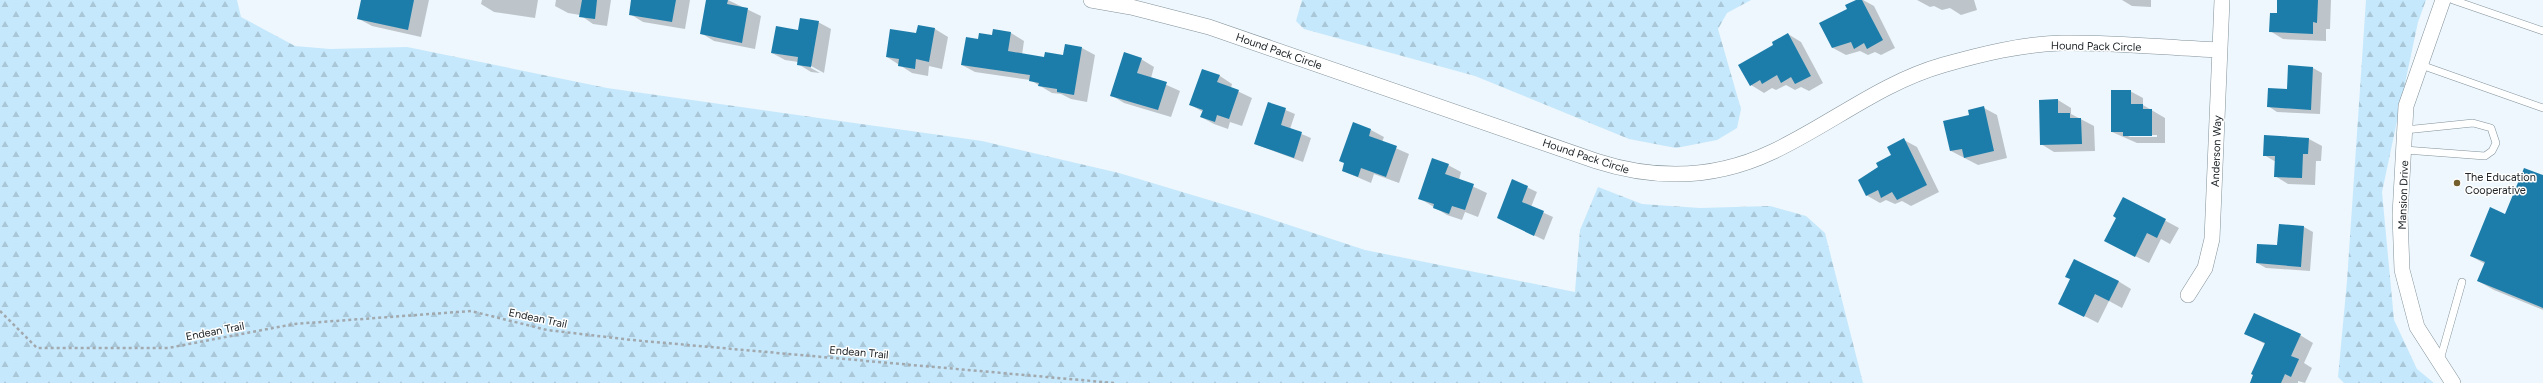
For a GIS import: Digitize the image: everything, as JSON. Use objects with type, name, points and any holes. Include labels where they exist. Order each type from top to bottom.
[{"type":"street","name":"Hound Pack Circle","points":[[1091,0],[1145,10],[1209,27],[1604,164],[1640,173],[1663,174],[1708,172],[1752,161],[1773,152],[1866,97],[1903,80],[1942,65],[1981,54],[2062,43],[2220,50]]},
{"type":"street","name":"Anderson Way","points":[[2188,295],[2205,268],[2212,239],[2222,0]]},
{"type":"street","name":"Mansion Drive","points":[[2443,0],[2406,106],[2405,150],[2400,215],[2402,270],[2417,328],[2439,364],[2453,383]]},
{"type":"lane","points":[[2453,0],[2543,31]]},
{"type":"lane","points":[[2421,65],[2543,108]]},
{"type":"lane","points":[[2405,130],[2473,123],[2490,128],[2496,143],[2492,151],[2485,156],[2405,150]]},
{"type":"lane","points":[[2439,364],[2462,282]]},
{"type":"path","name":"Endean Trail","points":[[0,310],[37,348],[168,348],[294,324],[471,310],[547,330],[632,340],[1114,383]]},
{"type":"green space","points":[[0,0],[237,0],[241,17],[295,46],[330,49],[407,47],[607,88],[982,141],[1119,173],[1259,215],[1365,250],[1575,292],[1580,230],[1598,187],[1642,204],[1700,208],[1770,206],[1806,216],[1825,233],[1863,383],[0,383]]},
{"type":"green space","points":[[1302,0],[1751,0],[1727,13],[1718,29],[1741,109],[1737,128],[1717,140],[1676,148],[1629,139],[1475,76],[1304,29],[1296,21]]},
{"type":"green space","points":[[2366,0],[2426,0],[2418,22],[2382,192],[2394,320],[2417,369],[2434,383],[2344,383],[2338,377],[2347,281]]},
{"type":"building","points":[[361,0],[414,0],[408,30],[357,19]]},
{"type":"building","points":[[582,0],[597,0],[595,19],[579,17]]},
{"type":"building","points":[[631,0],[676,0],[672,22],[629,15]]},
{"type":"building","points":[[706,0],[728,0],[727,4],[748,8],[742,43],[700,34]]},
{"type":"building","points":[[1856,0],[1862,0],[1883,40],[1867,49],[1864,43],[1854,49],[1851,42],[1832,48],[1819,23],[1847,9],[1845,5]]},
{"type":"building","points":[[2277,0],[2318,0],[2317,23],[2313,22],[2313,34],[2269,32],[2270,13],[2277,13]]},
{"type":"building","points":[[800,18],[819,21],[811,67],[797,65],[798,57],[771,53],[776,26],[798,30]]},
{"type":"building","points":[[918,25],[935,28],[929,62],[916,59],[915,69],[898,66],[899,59],[886,57],[890,29],[916,33]]},
{"type":"building","points":[[993,29],[1011,32],[1008,51],[1044,57],[1045,52],[1063,55],[1065,44],[1082,47],[1074,95],[1057,92],[1057,89],[1038,86],[1039,83],[1029,81],[1030,75],[961,65],[966,37],[978,39],[979,33],[992,35]]},
{"type":"building","points":[[1788,33],[1811,76],[1795,84],[1791,77],[1781,83],[1777,75],[1762,84],[1760,80],[1750,86],[1738,65],[1773,45],[1772,42]]},
{"type":"building","points":[[1124,52],[1142,58],[1137,73],[1167,82],[1158,110],[1110,96]]},
{"type":"building","points":[[2288,65],[2313,67],[2311,110],[2267,107],[2268,88],[2287,89]]},
{"type":"building","points":[[1202,69],[1220,75],[1217,82],[1239,90],[1229,119],[1217,115],[1215,122],[1200,117],[1203,110],[1189,105]]},
{"type":"building","points":[[2111,90],[2131,90],[2131,104],[2143,104],[2143,109],[2152,109],[2152,136],[2123,136],[2123,132],[2111,132]]},
{"type":"building","points":[[2058,99],[2058,113],[2070,113],[2070,118],[2081,118],[2082,144],[2040,145],[2039,100]]},
{"type":"building","points":[[1268,102],[1286,108],[1281,125],[1302,132],[1294,158],[1254,144]]},
{"type":"building","points":[[1984,106],[1994,151],[1964,158],[1962,149],[1950,151],[1943,121],[1969,115],[1968,110]]},
{"type":"building","points":[[1353,122],[1371,129],[1369,136],[1397,146],[1386,177],[1361,168],[1358,177],[1342,171],[1344,163],[1339,161]]},
{"type":"building","points":[[2264,135],[2309,138],[2308,154],[2303,154],[2302,178],[2274,177],[2275,156],[2263,156]]},
{"type":"building","points":[[1904,138],[1927,185],[1897,200],[1892,192],[1881,198],[1878,190],[1866,196],[1858,180],[1878,167],[1876,163],[1891,155],[1887,147]]},
{"type":"building","points":[[1432,158],[1449,164],[1445,174],[1474,184],[1465,210],[1452,206],[1449,214],[1433,208],[1434,204],[1418,199]]},
{"type":"building","points":[[2524,168],[2543,175],[2543,308],[2477,281],[2485,262],[2470,256],[2490,207],[2505,214]]},
{"type":"building","points":[[1512,179],[1528,186],[1522,202],[1544,211],[1534,236],[1497,218]]},
{"type":"building","points":[[2123,197],[2166,219],[2157,238],[2147,233],[2135,257],[2104,241],[2116,218],[2113,216]]},
{"type":"building","points":[[2279,224],[2304,226],[2301,267],[2256,263],[2257,244],[2277,245]]},
{"type":"building","points":[[2074,259],[2119,281],[2109,301],[2095,294],[2084,317],[2058,304],[2070,279],[2065,277]]},
{"type":"building","points":[[2254,313],[2301,334],[2291,356],[2299,359],[2291,377],[2285,374],[2281,383],[2250,383],[2253,375],[2251,374],[2265,343],[2244,334]]},
{"type":"place","name":"The Education Cooperative","points":[[2457,183]]}]
